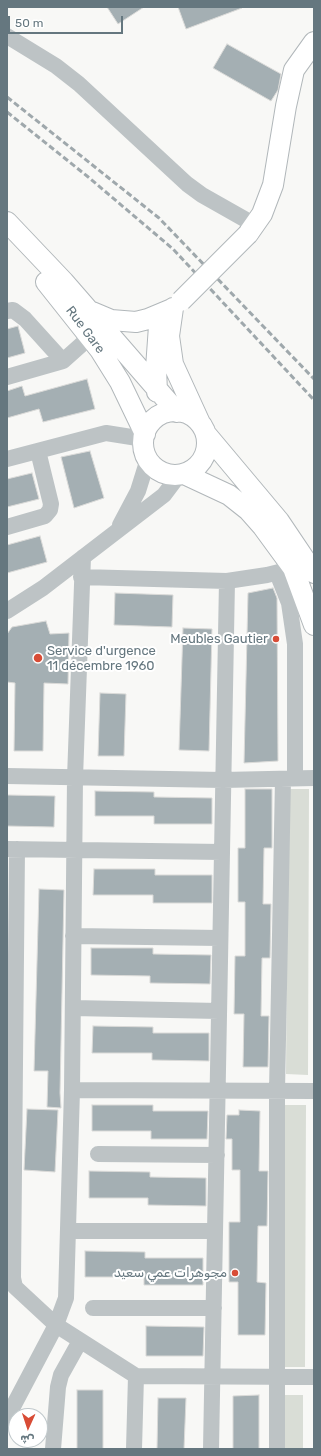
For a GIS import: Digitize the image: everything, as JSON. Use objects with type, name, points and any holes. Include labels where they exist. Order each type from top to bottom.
[{"type":"main road","points":[[89,310],[111,320],[124,322],[148,319],[171,308],[252,230],[262,214],[273,184],[294,70],[314,42]]},
{"type":"main road","points":[[290,89],[314,62]]},
{"type":"main road","name":"Rue Gare","points":[[7,222],[64,282],[156,386]]},
{"type":"main road","name":"Rue Gare","points":[[7,239],[35,269],[91,336],[120,382],[145,436]]},
{"type":"main road","points":[[168,414],[156,386],[157,350],[171,308]]},
{"type":"main road","points":[[171,308],[169,336],[173,364],[203,428],[207,444],[205,454],[201,462],[194,469],[182,474]]},
{"type":"main road","points":[[314,573],[279,521],[203,428],[190,415],[168,414],[153,420],[145,436],[144,449],[153,466],[161,471],[182,474],[229,495],[248,510],[263,527],[314,625]]},
{"type":"street","points":[[7,36],[56,66],[80,84],[187,184],[252,230]]},
{"type":"street","points":[[9,308],[25,319],[63,362]]},
{"type":"street","points":[[7,377],[63,362],[91,336]]},
{"type":"street","points":[[7,459],[106,433],[145,436]]},
{"type":"street","points":[[7,527],[44,516],[50,510],[51,504],[38,451]]},
{"type":"street","points":[[117,531],[138,491],[148,459]]},
{"type":"street","points":[[7,611],[43,588],[164,495],[182,474]]},
{"type":"street","points":[[7,1418],[56,1325],[66,1298],[72,1090],[75,778],[81,578],[83,557]]},
{"type":"street","points":[[81,578],[228,581],[285,571],[295,644],[277,1091],[277,1449]]},
{"type":"street","points":[[211,1449],[228,581]]},
{"type":"street","points":[[7,776],[224,780],[314,778]]},
{"type":"street","points":[[222,852],[12,849],[10,1171],[13,1278],[15,1287],[56,1325],[136,1376],[314,1377]]},
{"type":"street","points":[[73,936],[220,938]]},
{"type":"street","points":[[73,1008],[219,1011]]},
{"type":"street","points":[[72,1090],[314,1091]]},
{"type":"street","points":[[98,1154],[216,1155]]},
{"type":"street","points":[[68,1231],[215,1231]]},
{"type":"street","points":[[93,1308],[214,1308]]},
{"type":"street","points":[[53,1449],[58,1387],[61,1375],[80,1341]]},
{"type":"street","points":[[134,1449],[136,1376]]},
{"type":"shaded area","points":[[288,789],[309,789],[308,1075],[286,1074]]},
{"type":"shaded area","points":[[284,1105],[306,1105],[305,1367],[282,1367]]},
{"type":"shaded area","points":[[283,1395],[303,1395],[303,1449],[283,1449]]},
{"type":"building","points":[[107,7],[144,7],[118,24]]},
{"type":"building","points":[[178,7],[242,7],[242,8],[186,29]]},
{"type":"building","points":[[227,44],[281,74],[278,90],[271,101],[213,68]]},
{"type":"building","points":[[18,326],[25,353],[7,358],[7,329]]},
{"type":"building","points":[[87,379],[95,409],[43,422],[39,409],[7,418],[7,391],[22,386],[25,396]]},
{"type":"building","points":[[90,451],[104,498],[74,508],[61,457]]},
{"type":"building","points":[[32,473],[39,499],[7,507],[7,479]]},
{"type":"building","points":[[40,536],[47,562],[7,573],[7,545]]},
{"type":"building","points":[[273,588],[277,598],[278,761],[244,763],[248,593]]},
{"type":"building","points":[[115,593],[173,595],[172,627],[114,625]]},
{"type":"building","name":"Service d'urgence 11 décembre 1960","points":[[46,621],[50,634],[69,633],[68,684],[44,683],[43,751],[14,751],[15,683],[7,682],[7,634],[12,627]]},
{"type":"building","points":[[183,628],[212,629],[209,751],[179,750]]},
{"type":"building","points":[[100,693],[126,694],[124,756],[98,756]]},
{"type":"building","points":[[245,789],[272,789],[272,848],[264,848],[263,904],[271,904],[270,958],[262,958],[261,1016],[269,1016],[268,1067],[243,1067],[244,1014],[234,1014],[235,956],[245,956],[245,902],[238,902],[238,848],[245,848]]},
{"type":"building","points":[[95,791],[154,792],[154,797],[212,798],[212,824],[154,824],[154,816],[95,816]]},
{"type":"building","points":[[7,795],[55,796],[54,827],[7,826]]},
{"type":"building","points":[[94,869],[155,869],[155,875],[212,875],[212,903],[153,903],[153,895],[93,895]]},
{"type":"building","points":[[39,889],[64,890],[60,1093],[61,1108],[47,1107],[48,1071],[34,1071]]},
{"type":"building","points":[[91,948],[153,948],[153,954],[211,955],[210,984],[150,983],[150,976],[91,975]]},
{"type":"building","points":[[93,1026],[153,1027],[153,1033],[209,1033],[209,1061],[152,1060],[152,1053],[92,1053]]},
{"type":"building","points":[[92,1105],[153,1105],[153,1111],[208,1111],[207,1139],[151,1139],[151,1131],[92,1131]]},
{"type":"building","points":[[27,1109],[58,1110],[55,1172],[24,1170]]},
{"type":"building","points":[[239,1110],[260,1111],[259,1171],[268,1171],[267,1226],[258,1226],[257,1282],[266,1283],[265,1335],[238,1335],[238,1282],[229,1282],[229,1222],[240,1222],[240,1170],[232,1170],[232,1139],[226,1139],[227,1115],[239,1115]]},
{"type":"building","points":[[89,1171],[150,1172],[150,1177],[206,1178],[206,1206],[148,1205],[148,1198],[89,1198]]},
{"type":"building","points":[[85,1251],[145,1252],[145,1258],[203,1258],[203,1285],[144,1285],[144,1277],[85,1277]]},
{"type":"building","points":[[146,1326],[204,1327],[203,1356],[146,1356]]},
{"type":"building","points":[[77,1390],[103,1390],[103,1449],[77,1449]]},
{"type":"building","points":[[259,1395],[259,1449],[233,1449],[233,1396]]},
{"type":"building","points":[[158,1398],[186,1398],[184,1449],[157,1449]]},
{"type":"railway","points":[[7,97],[159,218],[314,379]]},
{"type":"railway","points":[[7,112],[87,176],[173,249],[314,400]]},
{"type":"place","name":"Meubles Gautier","points":[[276,639]]},
{"type":"place","name":"Service d'urgence 11 décembre 1960","points":[[38,658]]},
{"type":"place","name":"مجوهرات عمي سعيد","points":[[235,1273]]}]
